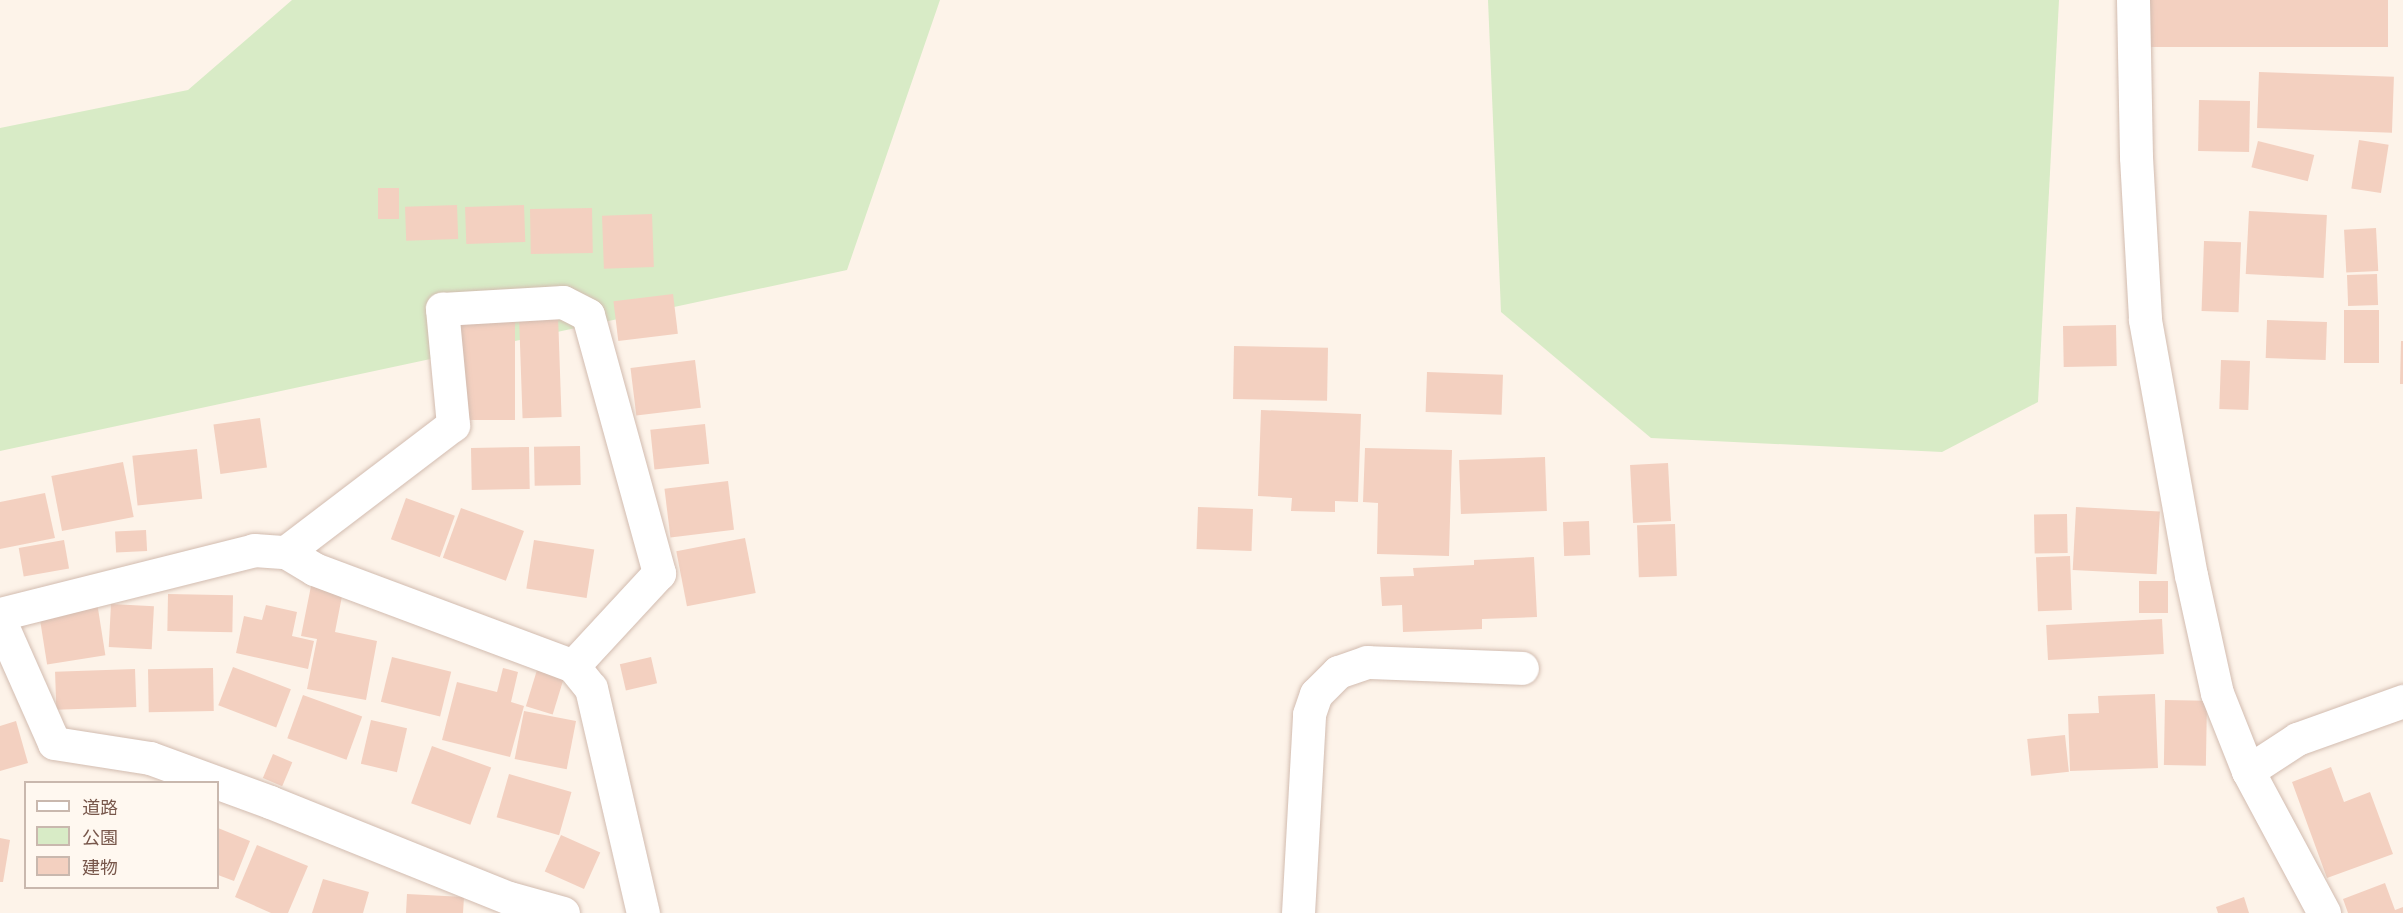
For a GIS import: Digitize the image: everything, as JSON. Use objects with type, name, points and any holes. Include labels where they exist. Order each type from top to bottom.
[{"type":"street","points":[[2133,0],[2136,157],[2145,320],[2191,575],[2217,693],[2248,771],[2325,913]]},
{"type":"street","points":[[286,552],[453,425],[442,309],[563,302],[588,315],[659,573],[573,666]]},
{"type":"street","points":[[0,614],[254,550],[286,552],[314,569],[573,666],[591,688],[643,913]]},
{"type":"street","points":[[0,621],[54,743],[150,758],[213,781]]},
{"type":"street","points":[[1298,913],[1309,714],[1316,694],[1338,672],[1367,662],[1522,668]]},
{"type":"street","points":[[2248,771],[2297,739],[2403,701]]},
{"type":"street","points":[[219,783],[270,802],[508,905],[563,913]]},
{"type":"green space","points":[[292,0],[940,0],[847,270],[0,451],[0,128],[188,90]]},
{"type":"green space","points":[[1488,0],[2059,0],[2038,402],[1942,452],[1651,438],[1501,312]]},
{"type":"building","points":[[2145,0],[2388,0],[2388,47],[2145,47]]},
{"type":"building","points":[[2259,72],[2394,77],[2392,133],[2257,128]]},
{"type":"building","points":[[2199,100],[2250,101],[2249,152],[2198,151]]},
{"type":"building","points":[[2359,140],[2389,145],[2381,193],[2351,188]]},
{"type":"building","points":[[2258,141],[2314,155],[2308,181],[2251,167]]},
{"type":"building","points":[[378,188],[399,188],[399,219],[378,219]]},
{"type":"building","points":[[457,205],[458,239],[406,241],[405,207]]},
{"type":"building","points":[[524,205],[525,242],[466,244],[465,207]]},
{"type":"building","points":[[592,208],[593,253],[531,254],[530,209]]},
{"type":"building","points":[[2249,211],[2327,215],[2324,278],[2246,274]]},
{"type":"building","points":[[652,214],[654,267],[604,269],[602,216]]},
{"type":"building","points":[[2376,228],[2378,271],[2346,273],[2344,230]]},
{"type":"building","points":[[2204,241],[2241,242],[2239,312],[2202,311]]},
{"type":"building","points":[[2377,274],[2378,305],[2348,306],[2347,275]]},
{"type":"building","points":[[673,294],[678,334],[618,341],[613,301]]},
{"type":"building","points":[[2344,310],[2379,310],[2379,363],[2344,363]]},
{"type":"building","points":[[558,315],[562,417],[523,418],[519,316]]},
{"type":"building","points":[[461,318],[515,318],[515,420],[461,420]]},
{"type":"building","points":[[2267,320],[2327,322],[2326,360],[2266,358]]},
{"type":"building","points":[[2116,325],[2117,366],[2064,367],[2063,326]]},
{"type":"building","points":[[2401,341],[2403,341],[2403,384],[2400,384]]},
{"type":"building","points":[[1234,346],[1328,348],[1327,401],[1233,399]]},
{"type":"building","points":[[695,360],[701,408],[636,416],[630,368]]},
{"type":"building","points":[[2221,360],[2250,361],[2248,410],[2219,409]]},
{"type":"building","points":[[1427,372],[1503,375],[1502,415],[1426,412]]},
{"type":"building","points":[[1261,410],[1361,414],[1358,502],[1335,501],[1335,512],[1291,511],[1292,498],[1258,496]]},
{"type":"building","points":[[260,418],[267,468],[220,474],[213,425]]},
{"type":"building","points":[[705,424],[709,464],[654,470],[650,430]]},
{"type":"building","points":[[580,446],[581,485],[535,486],[534,447]]},
{"type":"building","points":[[529,447],[530,489],[472,490],[471,448]]},
{"type":"building","points":[[1365,448],[1452,450],[1449,556],[1377,554],[1378,503],[1363,502]]},
{"type":"building","points":[[197,449],[202,499],[138,506],[132,456]]},
{"type":"building","points":[[1545,457],[1547,511],[1461,514],[1459,460]]},
{"type":"building","points":[[123,462],[134,517],[62,531],[51,476]]},
{"type":"building","points":[[1668,463],[1671,521],[1633,523],[1630,465]]},
{"type":"building","points":[[728,481],[734,530],[670,537],[664,489]]},
{"type":"building","points":[[45,493],[55,538],[0,549],[0,502]]},
{"type":"building","points":[[406,498],[455,516],[440,557],[391,539]]},
{"type":"building","points":[[1198,507],[1253,509],[1252,551],[1197,549]]},
{"type":"building","points":[[2076,507],[2160,511],[2157,574],[2073,570]]},
{"type":"building","points":[[461,508],[524,531],[506,581],[443,558]]},
{"type":"building","points":[[2067,514],[2068,553],[2035,554],[2034,515]]},
{"type":"building","points":[[1589,521],[1590,555],[1564,556],[1563,522]]},
{"type":"building","points":[[1675,524],[1677,576],[1639,577],[1637,525]]},
{"type":"building","points":[[146,530],[147,551],[116,553],[115,532]]},
{"type":"building","points":[[745,538],[756,593],[687,606],[676,551]]},
{"type":"building","points":[[64,540],[69,569],[24,577],[19,548]]},
{"type":"building","points":[[534,540],[594,550],[587,598],[526,588]]},
{"type":"building","points":[[2070,556],[2072,610],[2038,611],[2036,557]]},
{"type":"building","points":[[1534,557],[1537,617],[1482,619],[1482,629],[1403,632],[1402,605],[1382,606],[1380,577],[1414,576],[1413,568],[1474,565],[1474,560]]},
{"type":"building","points":[[2139,581],[2168,581],[2168,613],[2139,613]]},
{"type":"building","points":[[311,586],[343,591],[335,632],[377,641],[366,700],[307,689],[317,639],[301,636]]},
{"type":"building","points":[[168,594],[233,595],[232,632],[167,631]]},
{"type":"building","points":[[96,596],[105,655],[47,664],[38,605]]},
{"type":"building","points":[[111,604],[154,606],[152,649],[109,647]]},
{"type":"building","points":[[266,605],[297,612],[292,636],[314,641],[308,669],[236,653],[244,616],[262,620]]},
{"type":"building","points":[[2162,619],[2164,654],[2048,660],[2046,625]]},
{"type":"building","points":[[392,657],[451,672],[440,716],[381,702]]},
{"type":"building","points":[[651,657],[657,683],[626,691],[620,664]]},
{"type":"building","points":[[233,667],[291,689],[276,727],[218,705]]},
{"type":"building","points":[[213,668],[214,711],[149,712],[148,669]]},
{"type":"building","points":[[503,668],[518,672],[511,702],[524,706],[510,757],[442,740],[457,682],[497,692]]},
{"type":"building","points":[[135,669],[136,707],[56,710],[55,672]]},
{"type":"building","points":[[537,670],[564,678],[553,715],[526,706]]},
{"type":"building","points":[[2155,694],[2158,768],[2070,771],[2068,714],[2099,713],[2098,696]]},
{"type":"building","points":[[303,695],[362,717],[346,760],[287,738]]},
{"type":"building","points":[[2165,700],[2207,701],[2206,766],[2164,765]]},
{"type":"building","points":[[524,711],[576,721],[567,769],[515,759]]},
{"type":"building","points":[[371,720],[407,728],[397,772],[361,764]]},
{"type":"building","points":[[16,721],[28,763],[0,771],[0,726]]},
{"type":"building","points":[[2065,735],[2069,772],[2031,776],[2027,739]]},
{"type":"building","points":[[432,746],[491,768],[470,825],[411,803]]},
{"type":"building","points":[[273,754],[292,762],[282,786],[263,778]]},
{"type":"building","points":[[2331,767],[2344,802],[2370,792],[2393,854],[2327,878],[2292,782]]},
{"type":"building","points":[[509,774],[571,792],[559,835],[497,817]]},
{"type":"building","points":[[219,828],[250,841],[234,881],[219,875]]},
{"type":"building","points":[[561,835],[600,852],[584,889],[545,872]]},
{"type":"building","points":[[0,838],[10,840],[3,882],[0,882]]},
{"type":"building","points":[[257,845],[308,866],[288,913],[271,913],[235,897]]},
{"type":"building","points":[[323,879],[369,892],[363,913],[312,913]]},
{"type":"building","points":[[2385,883],[2395,910],[2403,907],[2403,913],[2348,913],[2343,899]]},
{"type":"building","points":[[407,894],[464,897],[463,913],[406,913]]},
{"type":"building","points":[[2244,897],[2249,913],[2218,913],[2216,907]]}]
